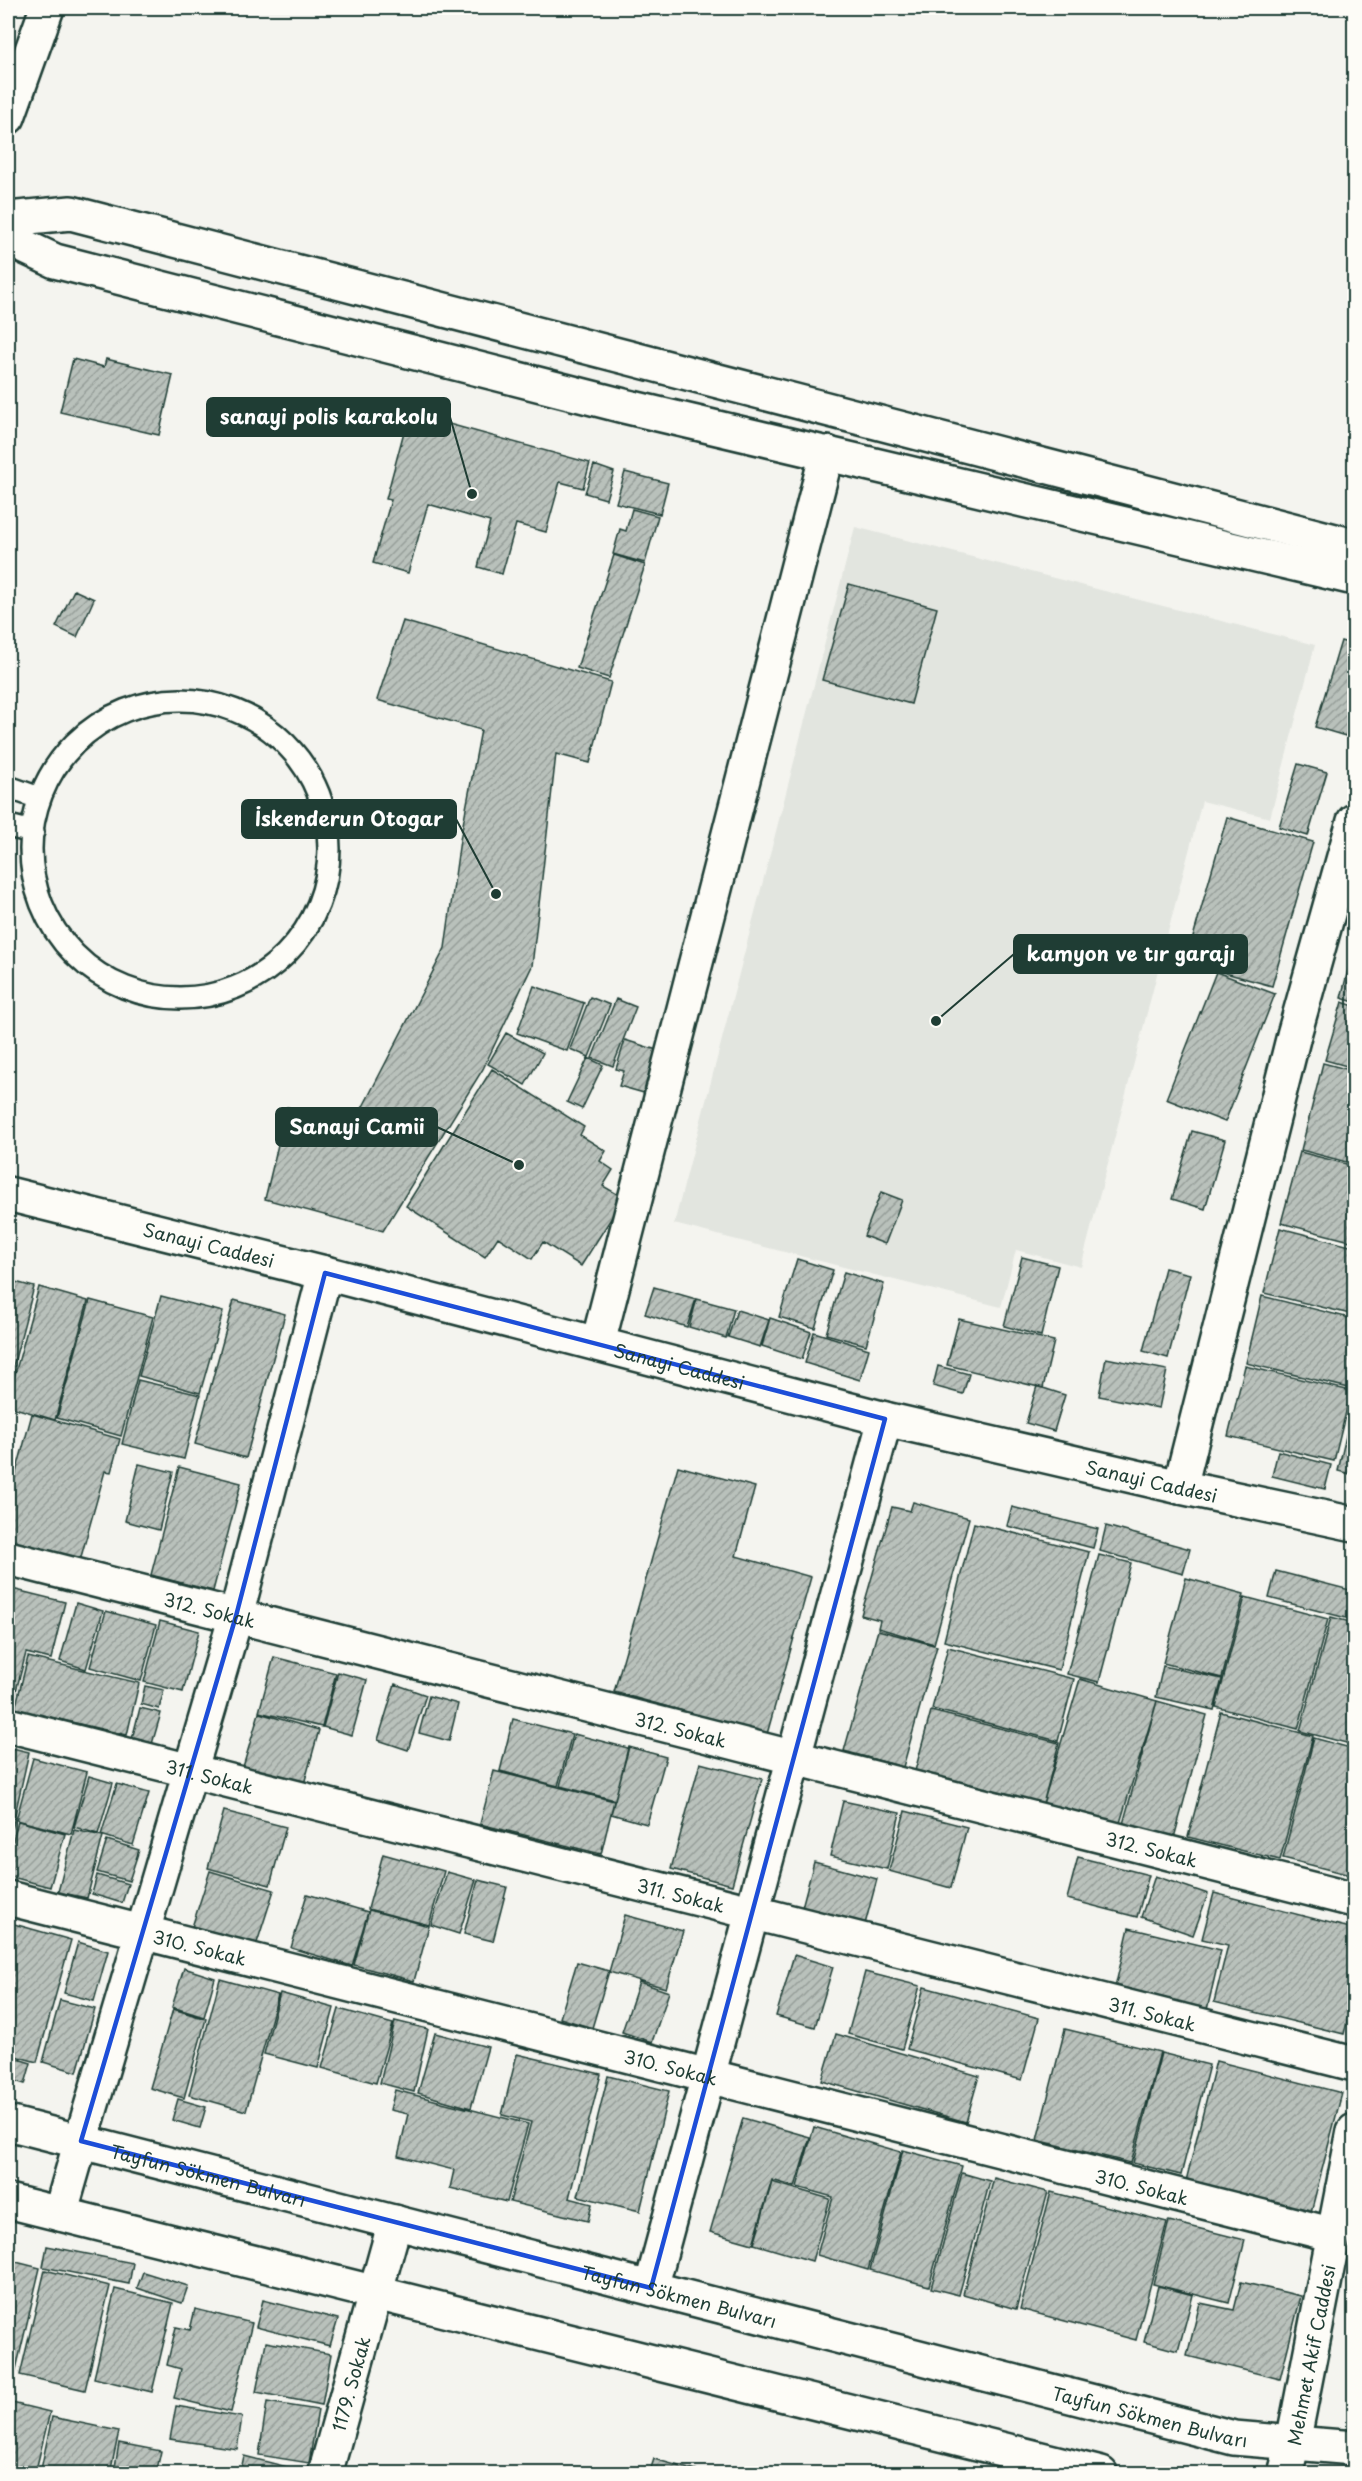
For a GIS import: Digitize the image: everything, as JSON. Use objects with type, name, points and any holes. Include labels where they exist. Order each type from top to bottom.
[{"type":"street","points":[[8,117],[47,8]]},
{"type":"street","points":[[8,219],[71,213],[1354,546]]},
{"type":"street","points":[[8,239],[55,261],[624,406],[1354,578]]},
{"type":"street","points":[[598,1343],[827,453]]},
{"type":"street","points":[[1180,1487],[1294,1035],[1354,821]]},
{"type":"street","name":"Sanayi Caddesi","points":[[8,1194],[598,1343],[885,1419],[1180,1487],[1354,1524]]},
{"type":"street","points":[[60,2214],[236,1616],[325,1273]]},
{"type":"street","points":[[651,2288],[885,1419]]},
{"type":"street","name":"312. Sokak","points":[[8,1558],[1354,1900]]},
{"type":"street","name":"311. Sokak","points":[[8,1725],[1354,2064]]},
{"type":"street","name":"310. Sokak","points":[[8,1899],[1334,2235]]},
{"type":"street","name":"Tayfun Sökmen Bulvarı","points":[[8,2122],[1234,2438],[1289,2458],[1354,2448]]},
{"type":"street","name":"Mehmet Akif Caddesi","points":[[1289,2458],[1354,2131]]},
{"type":"street","points":[[8,2201],[1101,2474]]},
{"type":"street","name":"1179. Sokak","points":[[325,2474],[395,2222]]},
{"type":"lane","points":[[197,699],[244,713],[285,741],[314,782],[329,829],[327,878],[309,924],[303,932],[278,962],[236,988],[188,999],[139,993],[95,973],[60,939],[37,895],[30,847],[33,832],[39,798],[64,755],[101,722],[147,703],[197,699]]},
{"type":"lane","points":[[8,787],[39,798]]},
{"type":"lane","points":[[8,826],[33,832]]},
{"type":"highlighted area","points":[[325,1273],[885,1419],[651,2288],[81,2141],[236,1616]]},
{"type":"shaded area","points":[[855,527],[1315,645],[1270,818],[1202,801],[1081,1267],[1016,1250],[1001,1307],[674,1224]]},
{"type":"building","points":[[73,359],[104,367],[106,359],[173,375],[159,435],[60,412]]},
{"type":"building","points":[[409,413],[590,463],[583,488],[560,482],[546,532],[516,524],[502,574],[478,567],[490,522],[428,504],[408,573],[373,563],[391,500],[386,499]]},
{"type":"building","points":[[594,465],[614,472],[606,499],[585,493]]},
{"type":"building","points":[[625,472],[668,483],[660,514],[616,503]]},
{"type":"building","points":[[632,509],[658,516],[645,563],[613,554],[620,529],[626,531]]},
{"type":"building","points":[[614,555],[645,565],[609,678],[577,668]]},
{"type":"building","points":[[849,584],[937,608],[911,704],[822,680]]},
{"type":"building","points":[[74,590],[94,599],[77,637],[56,627]]},
{"type":"building","points":[[403,621],[611,682],[590,763],[556,754],[532,966],[483,1069],[383,1231],[265,1199],[287,1107],[354,1124],[445,948],[460,840],[481,730],[377,700]]},
{"type":"building","points":[[1341,641],[1354,645],[1354,717],[1349,737],[1315,727]]},
{"type":"building","points":[[1298,764],[1327,772],[1308,836],[1279,827]]},
{"type":"building","points":[[1227,817],[1313,842],[1272,986],[1186,962]]},
{"type":"building","points":[[1354,946],[1354,1002],[1341,998]]},
{"type":"building","points":[[1216,972],[1275,994],[1225,1122],[1166,1099]]},
{"type":"building","points":[[534,986],[584,1003],[567,1051],[517,1033]]},
{"type":"building","points":[[590,997],[610,1005],[589,1057],[570,1049]]},
{"type":"building","points":[[616,999],[636,1007],[613,1066],[592,1058]]},
{"type":"building","points":[[1342,1002],[1354,1006],[1354,1068],[1325,1060]]},
{"type":"building","points":[[506,1033],[543,1053],[525,1085],[488,1064]]},
{"type":"building","points":[[625,1040],[657,1050],[644,1093],[619,1086],[624,1071],[616,1069]]},
{"type":"building","points":[[588,1058],[603,1065],[582,1109],[567,1102]]},
{"type":"building","points":[[1323,1063],[1354,1071],[1354,1164],[1301,1150]]},
{"type":"building","points":[[492,1069],[584,1127],[580,1135],[606,1151],[600,1161],[613,1170],[603,1186],[624,1198],[581,1266],[543,1242],[532,1259],[498,1237],[485,1257],[406,1206]]},
{"type":"building","points":[[1192,1131],[1225,1140],[1205,1209],[1172,1199]]},
{"type":"building","points":[[1300,1152],[1354,1166],[1354,1242],[1281,1223]]},
{"type":"building","points":[[881,1192],[902,1200],[885,1244],[864,1236]]},
{"type":"building","points":[[1280,1228],[1354,1247],[1354,1315],[1264,1293]]},
{"type":"building","points":[[1022,1257],[1058,1266],[1041,1336],[1004,1326]]},
{"type":"building","points":[[797,1259],[833,1270],[815,1328],[779,1317]]},
{"type":"building","points":[[1165,1268],[1190,1274],[1168,1358],[1143,1351]]},
{"type":"building","points":[[844,1272],[884,1284],[866,1345],[826,1334]]},
{"type":"building","points":[[8,1280],[34,1287],[13,1367],[8,1366]]},
{"type":"building","points":[[39,1287],[88,1301],[55,1420],[8,1406]]},
{"type":"building","points":[[654,1287],[696,1299],[687,1327],[645,1314]]},
{"type":"building","points":[[161,1296],[223,1312],[200,1393],[139,1376]]},
{"type":"building","points":[[1262,1296],[1354,1319],[1353,1389],[1246,1363]]},
{"type":"building","points":[[697,1299],[734,1309],[726,1338],[689,1327]]},
{"type":"building","points":[[90,1300],[153,1317],[121,1436],[57,1418]]},
{"type":"building","points":[[234,1300],[285,1314],[246,1458],[195,1444]]},
{"type":"building","points":[[737,1310],[769,1320],[760,1347],[728,1337]]},
{"type":"building","points":[[770,1318],[811,1332],[802,1359],[762,1346]]},
{"type":"building","points":[[959,1319],[1054,1341],[1043,1388],[947,1365]]},
{"type":"building","points":[[814,1332],[869,1349],[860,1380],[805,1363]]},
{"type":"building","points":[[1106,1358],[1167,1370],[1159,1408],[1099,1396]]},
{"type":"building","points":[[938,1366],[969,1374],[963,1394],[933,1386]]},
{"type":"building","points":[[1245,1366],[1351,1391],[1334,1461],[1228,1436]]},
{"type":"building","points":[[8,1368],[14,1370],[8,1395]]},
{"type":"building","points":[[138,1380],[200,1395],[184,1459],[122,1444]]},
{"type":"building","points":[[1037,1386],[1065,1395],[1054,1431],[1026,1423]]},
{"type":"building","points":[[1354,1401],[1354,1475],[1338,1471]]},
{"type":"building","points":[[32,1414],[120,1439],[111,1472],[105,1471],[79,1564],[8,1544],[8,1502]]},
{"type":"building","points":[[1278,1451],[1331,1465],[1325,1489],[1272,1476]]},
{"type":"building","points":[[139,1464],[173,1472],[159,1530],[125,1521]]},
{"type":"building","points":[[678,1466],[755,1487],[736,1556],[811,1577],[767,1734],[614,1692]]},
{"type":"building","points":[[179,1467],[241,1483],[213,1591],[151,1575]]},
{"type":"building","points":[[913,1502],[969,1518],[934,1644],[878,1628],[880,1620],[861,1615],[892,1507],[910,1511]]},
{"type":"building","points":[[1012,1507],[1098,1529],[1093,1548],[1007,1526]]},
{"type":"building","points":[[974,1523],[1089,1552],[1059,1670],[944,1641]]},
{"type":"building","points":[[1106,1526],[1190,1549],[1183,1574],[1100,1551]]},
{"type":"building","points":[[1099,1555],[1131,1563],[1099,1682],[1067,1674]]},
{"type":"building","points":[[1276,1571],[1354,1591],[1354,1620],[1269,1598]]},
{"type":"building","points":[[1186,1578],[1244,1594],[1222,1678],[1163,1663]]},
{"type":"building","points":[[8,1588],[65,1602],[51,1659],[26,1653],[11,1710],[8,1709]]},
{"type":"building","points":[[1245,1597],[1328,1619],[1298,1729],[1216,1707]]},
{"type":"building","points":[[76,1603],[103,1611],[86,1669],[60,1661]]},
{"type":"building","points":[[106,1611],[156,1625],[141,1681],[90,1667]]},
{"type":"building","points":[[1331,1617],[1354,1623],[1354,1745],[1300,1731]]},
{"type":"building","points":[[160,1621],[199,1631],[183,1692],[144,1682]]},
{"type":"building","points":[[878,1630],[937,1646],[903,1767],[844,1751]]},
{"type":"building","points":[[948,1647],[1074,1679],[1058,1741],[932,1709]]},
{"type":"building","points":[[28,1657],[139,1683],[127,1735],[15,1709]]},
{"type":"building","points":[[274,1657],[336,1673],[322,1727],[259,1712]]},
{"type":"building","points":[[1163,1666],[1222,1679],[1214,1710],[1156,1697]]},
{"type":"building","points":[[338,1672],[367,1680],[352,1735],[323,1727]]},
{"type":"building","points":[[1080,1679],[1157,1701],[1119,1826],[1043,1804]]},
{"type":"building","points":[[395,1684],[426,1695],[408,1750],[378,1740]]},
{"type":"building","points":[[145,1686],[164,1690],[159,1709],[141,1704]]},
{"type":"building","points":[[429,1696],[458,1704],[449,1741],[419,1733]]},
{"type":"building","points":[[1157,1701],[1207,1715],[1174,1838],[1123,1824]]},
{"type":"building","points":[[140,1708],[161,1713],[152,1744],[132,1739]]},
{"type":"building","points":[[931,1711],[1059,1743],[1043,1804],[915,1771]]},
{"type":"building","points":[[1221,1712],[1313,1736],[1280,1860],[1188,1837]]},
{"type":"building","points":[[259,1713],[319,1730],[304,1784],[243,1767]]},
{"type":"building","points":[[513,1719],[572,1734],[558,1786],[500,1771]]},
{"type":"building","points":[[574,1734],[628,1748],[615,1800],[560,1786]]},
{"type":"building","points":[[1314,1738],[1354,1749],[1354,1876],[1283,1858]]},
{"type":"building","points":[[8,1747],[29,1752],[14,1819],[8,1817]]},
{"type":"building","points":[[629,1747],[666,1757],[647,1824],[611,1814]]},
{"type":"building","points":[[33,1758],[87,1772],[71,1834],[16,1820]]},
{"type":"building","points":[[700,1763],[762,1779],[732,1885],[671,1869]]},
{"type":"building","points":[[494,1771],[614,1801],[601,1854],[480,1824]]},
{"type":"building","points":[[89,1776],[113,1783],[98,1834],[74,1827]]},
{"type":"building","points":[[117,1784],[149,1793],[133,1845],[101,1835]]},
{"type":"building","points":[[843,1801],[900,1813],[887,1869],[830,1856]]},
{"type":"building","points":[[224,1811],[286,1827],[270,1885],[208,1868]]},
{"type":"building","points":[[905,1811],[967,1827],[951,1888],[889,1871]]},
{"type":"building","points":[[8,1820],[14,1821],[8,1848]]},
{"type":"building","points":[[18,1821],[65,1834],[50,1887],[8,1876],[8,1858]]},
{"type":"building","points":[[74,1830],[103,1836],[87,1898],[58,1892]]},
{"type":"building","points":[[107,1840],[139,1850],[129,1881],[97,1872]]},
{"type":"building","points":[[383,1854],[444,1871],[429,1925],[368,1909]]},
{"type":"building","points":[[1078,1857],[1149,1875],[1137,1917],[1067,1899]]},
{"type":"building","points":[[814,1862],[877,1879],[864,1928],[801,1911]]},
{"type":"building","points":[[210,1871],[274,1890],[256,1946],[192,1927]]},
{"type":"building","points":[[447,1872],[476,1880],[459,1934],[431,1925]]},
{"type":"building","points":[[97,1875],[128,1884],[122,1903],[92,1894]]},
{"type":"building","points":[[1155,1876],[1208,1894],[1193,1935],[1141,1917]]},
{"type":"building","points":[[478,1880],[507,1887],[493,1941],[464,1934]]},
{"type":"building","points":[[1214,1893],[1354,1929],[1354,1995],[1344,2034],[1214,2002],[1228,1945],[1202,1939]]},
{"type":"building","points":[[307,1894],[368,1912],[352,1966],[291,1948]]},
{"type":"building","points":[[369,1910],[429,1926],[414,1981],[354,1965]]},
{"type":"building","points":[[625,1915],[683,1931],[666,1988],[609,1972]]},
{"type":"building","points":[[14,1924],[71,1940],[37,2062],[8,2054],[8,1946]]},
{"type":"building","points":[[1129,1928],[1221,1950],[1206,2014],[1114,1992]]},
{"type":"building","points":[[78,1942],[108,1951],[94,2001],[64,1993]]},
{"type":"building","points":[[794,1955],[833,1967],[815,2027],[776,2016]]},
{"type":"building","points":[[577,1962],[609,1971],[592,2028],[560,2018]]},
{"type":"building","points":[[184,1968],[215,1978],[204,2017],[172,2007]]},
{"type":"building","points":[[865,1972],[920,1986],[902,2049],[848,2034]]},
{"type":"building","points":[[220,1979],[278,1995],[246,2111],[189,2095]]},
{"type":"building","points":[[639,1982],[669,1992],[652,2042],[622,2032]]},
{"type":"building","points":[[924,1987],[1039,2018],[1022,2080],[907,2049]]},
{"type":"building","points":[[280,1993],[334,2008],[318,2068],[264,2054]]},
{"type":"building","points":[[60,2000],[95,2009],[77,2072],[43,2062]]},
{"type":"building","points":[[173,2009],[206,2019],[184,2098],[150,2088]]},
{"type":"building","points":[[339,2009],[393,2024],[376,2083],[322,2068]]},
{"type":"building","points":[[395,2021],[428,2029],[414,2092],[380,2083]]},
{"type":"building","points":[[1065,2029],[1160,2052],[1131,2163],[1037,2140]]},
{"type":"building","points":[[435,2033],[488,2047],[471,2108],[418,2093]]},
{"type":"building","points":[[836,2034],[979,2076],[966,2122],[822,2081]]},
{"type":"building","points":[[1161,2053],[1209,2065],[1181,2175],[1133,2163]]},
{"type":"building","points":[[517,2054],[601,2074],[569,2198],[592,2204],[588,2221],[510,2202],[531,2122],[502,2115]]},
{"type":"building","points":[[8,2056],[31,2063],[25,2084],[8,2079]]},
{"type":"building","points":[[1216,2061],[1342,2093],[1311,2212],[1186,2181]]},
{"type":"building","points":[[608,2076],[669,2091],[640,2211],[578,2196]]},
{"type":"building","points":[[395,2090],[528,2124],[507,2202],[450,2188],[454,2170],[398,2156],[408,2114],[390,2110]]},
{"type":"building","points":[[178,2099],[206,2107],[200,2128],[172,2120]]},
{"type":"building","points":[[743,2118],[810,2137],[795,2187],[772,2180],[753,2244],[710,2232]]},
{"type":"building","points":[[814,2127],[901,2152],[868,2270],[817,2255],[833,2197],[797,2187]]},
{"type":"building","points":[[903,2150],[962,2166],[929,2286],[870,2270]]},
{"type":"building","points":[[962,2173],[990,2181],[959,2295],[931,2288]]},
{"type":"building","points":[[994,2178],[1048,2192],[1016,2309],[963,2294]]},
{"type":"building","points":[[772,2182],[830,2199],[812,2261],[754,2244]]},
{"type":"building","points":[[1051,2192],[1167,2222],[1136,2340],[1020,2309]]},
{"type":"building","points":[[1169,2221],[1245,2240],[1229,2303],[1153,2284]]},
{"type":"building","points":[[47,2246],[133,2263],[129,2284],[43,2267]]},
{"type":"building","points":[[8,2260],[40,2268],[13,2382],[8,2381]]},
{"type":"building","points":[[45,2270],[110,2286],[85,2390],[20,2375]]},
{"type":"building","points":[[143,2272],[188,2286],[182,2303],[137,2288]]},
{"type":"building","points":[[1241,2282],[1301,2296],[1280,2379],[1187,2356],[1200,2303],[1234,2310]]},
{"type":"building","points":[[1158,2286],[1193,2295],[1178,2351],[1144,2342]]},
{"type":"building","points":[[115,2289],[173,2303],[152,2392],[94,2378]]},
{"type":"building","points":[[263,2300],[338,2319],[330,2346],[256,2327]]},
{"type":"building","points":[[195,2309],[252,2323],[231,2412],[174,2398],[181,2369],[167,2365],[176,2327],[190,2330]]},
{"type":"building","points":[[266,2342],[331,2354],[322,2405],[256,2392]]},
{"type":"building","points":[[8,2402],[50,2412],[35,2474],[8,2474]]},
{"type":"building","points":[[267,2402],[318,2410],[309,2463],[259,2455]]},
{"type":"building","points":[[176,2406],[242,2417],[237,2449],[170,2439]]},
{"type":"building","points":[[52,2417],[119,2431],[110,2474],[40,2474]]},
{"type":"building","points":[[119,2443],[161,2451],[156,2474],[114,2474]]},
{"type":"building","points":[[244,2456],[295,2469],[293,2474],[240,2474]]},
{"type":"building","points":[[654,2459],[707,2474],[649,2474]]},
{"type":"place","name":"sanayi polis karakolu","points":[[472,494]]},
{"type":"place","name":"İskenderun Otogar","points":[[496,894]]},
{"type":"place","name":"kamyon ve tır garajı","points":[[936,1021]]},
{"type":"place","name":"Sanayi Camii","points":[[519,1165]]}]
